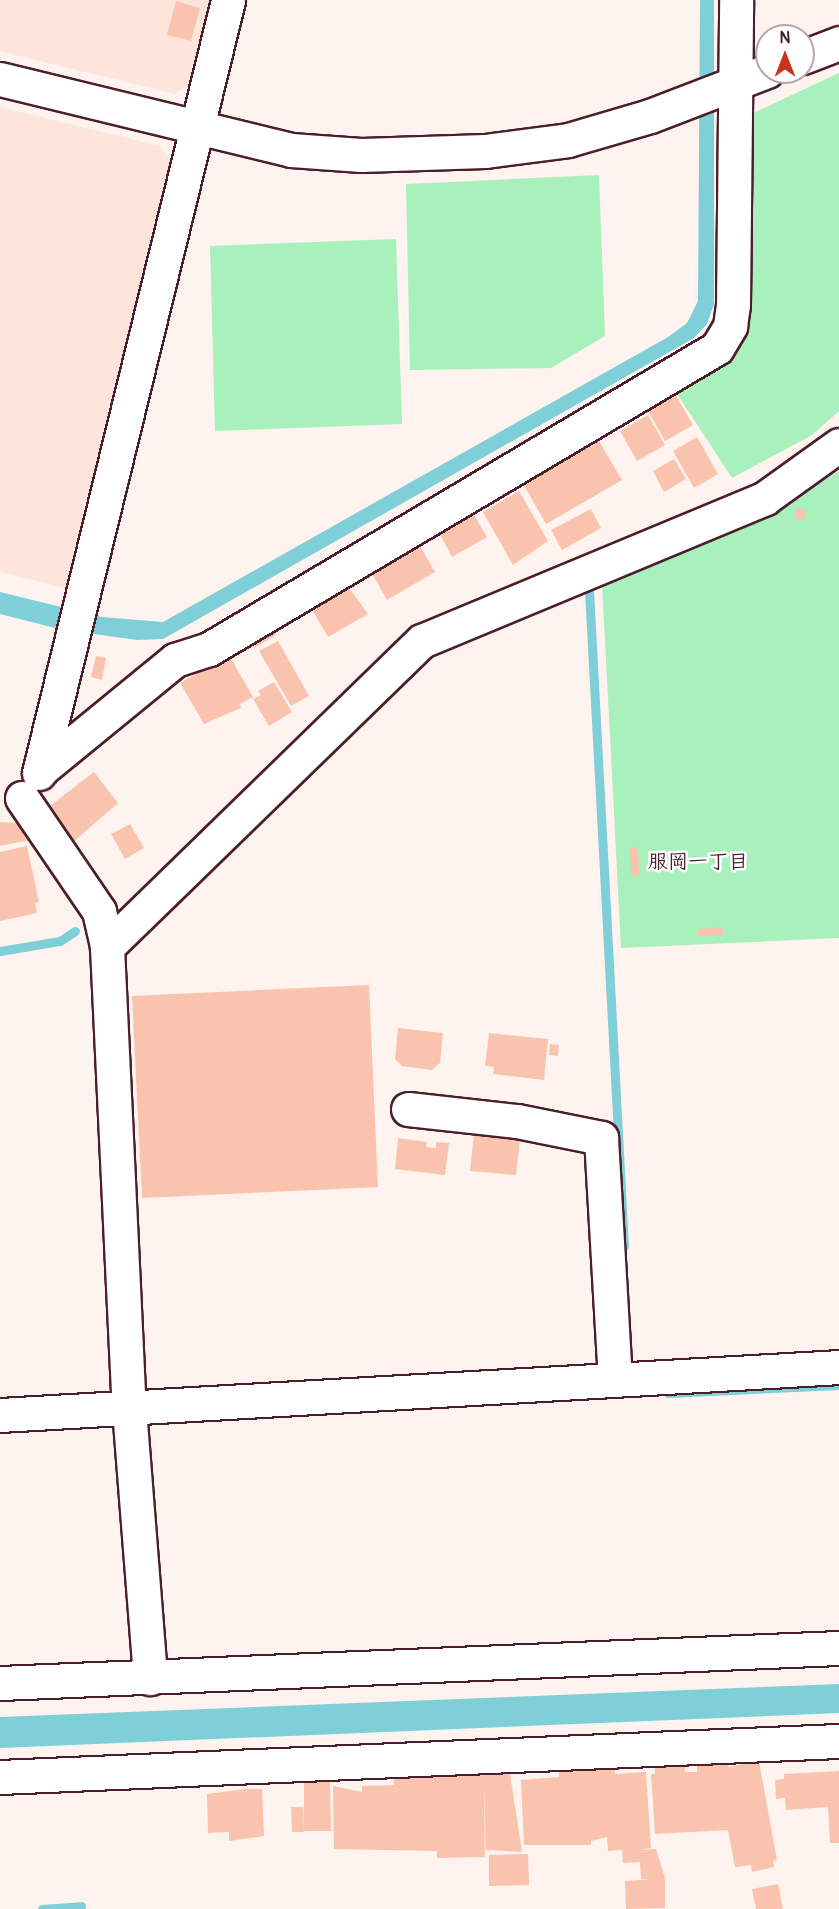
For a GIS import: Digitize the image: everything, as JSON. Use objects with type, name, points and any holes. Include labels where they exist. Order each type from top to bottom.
[{"type":"street","points":[[43,768],[81,600],[228,0]]},
{"type":"street","points":[[150,1678],[129,1409],[107,947],[99,911],[11,802],[43,768],[175,660],[209,649],[717,348],[730,326],[733,305],[736,0]]},
{"type":"street","points":[[815,52],[839,43]]},
{"type":"street","points":[[0,79],[291,150],[362,155],[485,151],[568,140],[687,102],[755,76]]},
{"type":"street","points":[[107,947],[422,641],[765,498],[839,445]]},
{"type":"street","points":[[408,1110],[517,1120],[601,1138],[615,1380]]},
{"type":"street","points":[[0,1415],[839,1367]]},
{"type":"street","points":[[0,1683],[839,1648]]},
{"type":"street","points":[[0,1777],[839,1741]]},
{"type":"shaded area","points":[[0,0],[210,0],[190,83],[175,94],[0,51]]},
{"type":"shaded area","points":[[0,107],[160,146],[171,162],[65,588],[0,572]]},
{"type":"green space","points":[[839,73],[839,411],[812,435],[732,478],[674,389],[743,345],[751,114]]},
{"type":"green space","points":[[599,175],[605,336],[551,368],[410,370],[406,184]]},
{"type":"green space","points":[[396,239],[402,424],[215,431],[210,246]]},
{"type":"green space","points":[[839,471],[839,938],[621,948],[602,583],[792,499]]},
{"type":"water","points":[[700,0],[714,0],[714,304],[707,324],[694,338],[163,639],[137,640],[59,629],[0,614],[0,592],[102,617],[163,622],[668,337],[687,323],[698,301]]},
{"type":"water","points":[[839,1684],[839,1713],[0,1748],[0,1717]]},
{"type":"building","points":[[176,1],[200,8],[191,41],[167,35]]},
{"type":"building","points":[[674,392],[693,425],[665,441],[646,407]]},
{"type":"building","points":[[648,415],[665,445],[637,461],[620,431]]},
{"type":"building","points":[[697,437],[718,474],[694,488],[673,451]]},
{"type":"building","points":[[599,441],[622,480],[546,524],[521,480],[568,453],[571,458]]},
{"type":"building","points":[[674,459],[686,479],[664,492],[653,471]]},
{"type":"building","points":[[519,491],[548,541],[513,565],[483,512]]},
{"type":"building","points":[[470,508],[487,537],[452,557],[436,527]]},
{"type":"building","points":[[591,509],[601,528],[562,550],[551,530]]},
{"type":"building","points":[[796,509],[806,509],[806,519],[796,519]]},
{"type":"building","points":[[417,541],[435,572],[387,600],[369,568]]},
{"type":"building","points":[[345,582],[368,614],[328,637],[308,603]]},
{"type":"building","points":[[270,625],[276,635],[254,648],[248,637]]},
{"type":"building","points":[[278,641],[309,696],[291,706],[259,651]]},
{"type":"building","points":[[229,655],[253,697],[240,704],[241,708],[204,724],[180,683]]},
{"type":"building","points":[[96,656],[106,658],[102,680],[91,677]]},
{"type":"building","points":[[274,682],[292,712],[269,726],[253,699],[261,695],[258,691]]},
{"type":"building","points":[[94,772],[118,803],[72,843],[46,809]]},
{"type":"building","points":[[0,822],[16,823],[30,840],[0,846]]},
{"type":"building","points":[[130,824],[144,848],[125,859],[111,834]]},
{"type":"building","points":[[27,846],[39,902],[35,903],[37,913],[0,921],[0,852]]},
{"type":"building","points":[[638,847],[639,875],[631,876],[630,848]]},
{"type":"building","points":[[722,927],[723,935],[698,936],[698,929]]},
{"type":"building","points":[[369,985],[378,1187],[142,1198],[132,996]]},
{"type":"building","points":[[398,1028],[443,1033],[440,1063],[432,1070],[402,1066],[395,1059]]},
{"type":"building","points":[[489,1033],[548,1039],[544,1080],[493,1074],[494,1067],[485,1066]]},
{"type":"building","points":[[550,1044],[559,1045],[558,1056],[549,1055]]},
{"type":"building","points":[[474,1134],[520,1139],[516,1175],[470,1171]]},
{"type":"building","points":[[398,1138],[427,1142],[426,1147],[436,1148],[436,1142],[449,1143],[445,1175],[395,1169]]},
{"type":"building","points":[[759,1761],[777,1860],[773,1861],[774,1867],[752,1872],[751,1865],[735,1867],[728,1830],[655,1834],[651,1774],[655,1774],[655,1767],[685,1765],[685,1772],[697,1772],[697,1764],[728,1763],[728,1767]]},
{"type":"building","points":[[615,1769],[615,1774],[646,1772],[651,1848],[639,1850],[656,1849],[665,1878],[665,1908],[626,1909],[625,1881],[652,1879],[641,1879],[640,1862],[623,1863],[622,1850],[608,1851],[607,1837],[591,1841],[591,1845],[524,1845],[521,1780],[559,1777],[559,1772]]},
{"type":"building","points":[[839,1771],[839,1843],[830,1843],[828,1807],[786,1810],[785,1798],[776,1799],[775,1780],[784,1779],[784,1774]]},
{"type":"building","points":[[510,1774],[522,1852],[486,1850],[484,1778],[485,1857],[437,1858],[437,1851],[334,1849],[333,1786],[362,1792],[362,1786],[394,1785],[394,1779]]},
{"type":"building","points":[[304,1777],[330,1777],[331,1831],[304,1831]]},
{"type":"building","points":[[262,1789],[264,1836],[229,1841],[229,1832],[208,1833],[207,1794]]},
{"type":"building","points":[[291,1807],[303,1807],[304,1832],[292,1832]]},
{"type":"building","points":[[528,1854],[529,1885],[489,1886],[489,1855]]},
{"type":"building","points":[[778,1884],[783,1909],[756,1909],[752,1889]]},
{"type":"waterway","points":[[589,590],[624,1246]]},
{"type":"waterway","points":[[0,951],[60,941],[75,931]]},
{"type":"waterway","points":[[668,1393],[839,1385]]},
{"type":"waterway","points":[[42,1909],[81,1906],[79,1909]]},
{"type":"district","name":"服岡一丁目","points":[[698,861]]}]
